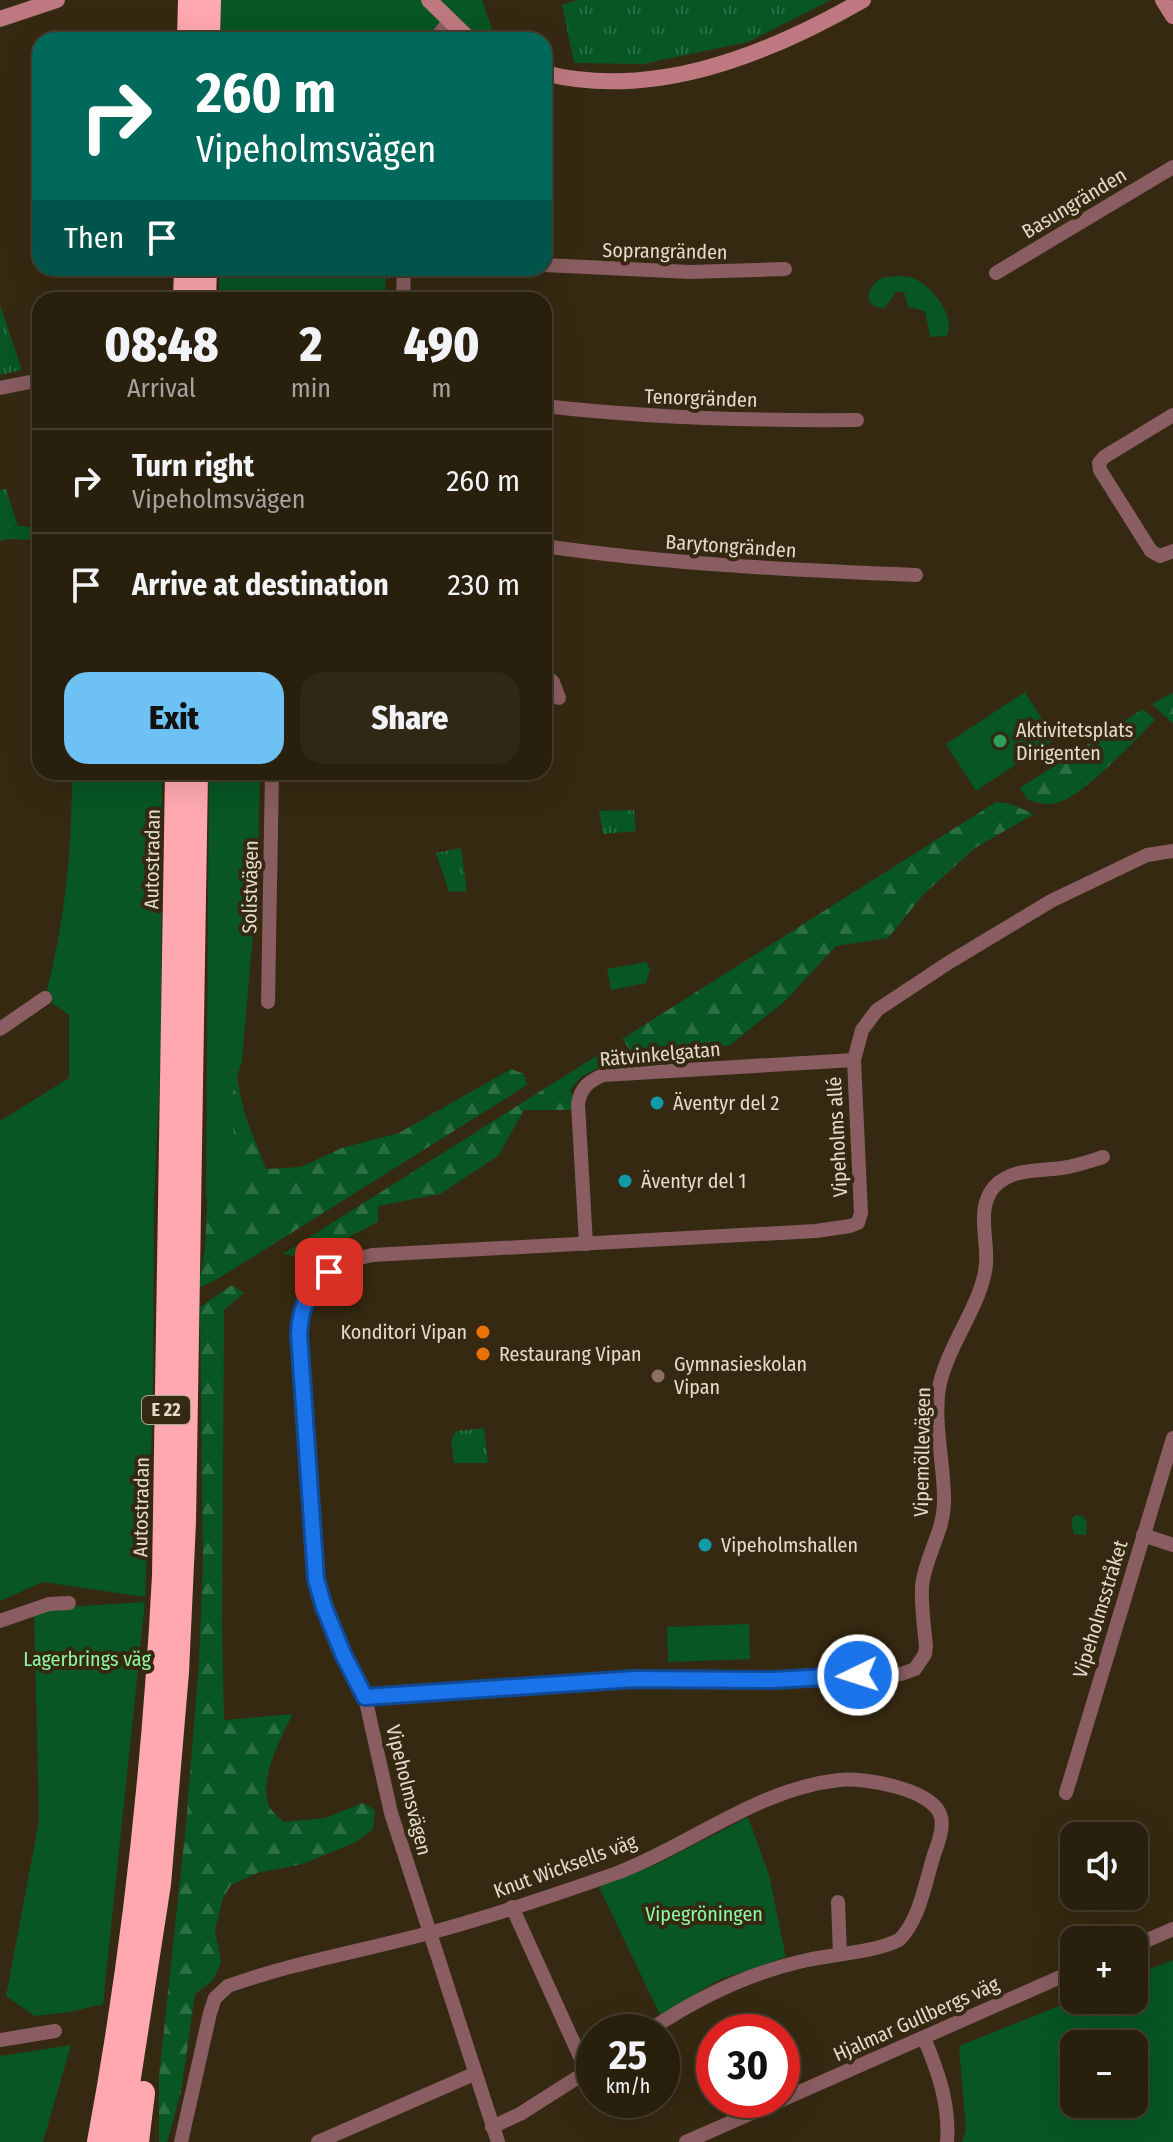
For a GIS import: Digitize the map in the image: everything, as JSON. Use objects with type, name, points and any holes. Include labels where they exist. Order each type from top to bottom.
[{"type":"highway","points":[[189,32],[190,0]]},
{"type":"highway","points":[[208,32],[209,0]]},
{"type":"highway","name":"Autostradan","points":[[99,2142],[117,2046],[151,1772],[163,1591],[177,780]]},
{"type":"highway","name":"E 22","points":[[119,2142],[159,1884],[175,1704],[184,1522],[196,780]]},
{"type":"highway","points":[[137,2142],[147,2063],[159,1884]]},
{"type":"highway","points":[[82,2142],[117,2046]]},
{"type":"main road","points":[[0,19],[57,0]]},
{"type":"main road","points":[[429,0],[461,32]]},
{"type":"main road","points":[[552,74],[583,80],[643,79],[711,66],[771,48],[815,28],[863,0]]},
{"type":"main road","points":[[1163,0],[1173,16]]},
{"type":"street","points":[[441,32],[449,21]]},
{"type":"street","name":"Basungränden","points":[[996,273],[1173,167]]},
{"type":"street","name":"Soprangränden","points":[[552,265],[690,272],[785,269]]},
{"type":"street","points":[[0,388],[32,382]]},
{"type":"street","name":"Tenorgränden","points":[[552,407],[753,421],[857,420]]},
{"type":"street","points":[[1173,415],[1099,463],[1100,470],[1151,551],[1160,556],[1173,551]]},
{"type":"street","name":"Barytongränden","points":[[552,547],[645,560],[798,571],[916,575]]},
{"type":"street","points":[[552,681],[559,698]]},
{"type":"street","name":"Solistvägen","points":[[268,1002],[272,780]]},
{"type":"street","name":"Vipeholms allé","points":[[381,1254],[816,1231],[858,1223],[861,1213],[854,1060],[862,1030],[877,1010],[948,963],[1088,882],[1147,855],[1173,851]]},
{"type":"street","points":[[0,1029],[45,998]]},
{"type":"street","name":"Rätvinkelgatan","points":[[586,1244],[578,1151],[578,1104],[580,1093],[590,1081],[603,1075],[854,1060]]},
{"type":"street","name":"Vipemöllevägen","points":[[365,1697],[635,1679],[774,1680],[901,1674],[915,1669],[922,1661],[926,1646],[922,1585],[940,1530],[944,1505],[939,1391],[947,1360],[982,1284],[986,1263],[984,1214],[988,1198],[1006,1177],[1065,1168],[1103,1157]]},
{"type":"street","name":"Vipeholmsvägen","points":[[381,1254],[341,1265],[317,1282],[303,1307],[299,1334],[316,1579],[347,1664],[365,1697],[391,1813],[498,2142]]},
{"type":"street","name":"Vipeholmsstråket","points":[[1066,1793],[1173,1438]]},
{"type":"street","points":[[1143,1535],[1173,1545]]},
{"type":"street","points":[[0,1621],[49,1604],[69,1603]]},
{"type":"street","name":"Knut Wicksells väg","points":[[181,2142],[215,1998],[228,1986],[430,1932],[619,1872],[741,1811],[814,1785],[838,1780],[862,1780],[892,1786],[928,1799],[939,1811],[941,1831],[908,1930],[893,1943],[840,1954]]},
{"type":"street","points":[[676,2014],[735,1981],[801,1961],[840,1954],[838,1902]]},
{"type":"street","points":[[512,1907],[576,2041]]},
{"type":"street","points":[[1148,1940],[1173,1929]]},
{"type":"street","name":"Hjalmar Gullbergs väg","points":[[686,2142],[1060,1977]]},
{"type":"street","points":[[0,2040],[55,2031]]},
{"type":"street","points":[[924,2038],[944,2092],[943,2140]]},
{"type":"street","points":[[318,2142],[474,2074]]},
{"type":"street","points":[[492,2127],[520,2114],[576,2079]]},
{"type":"green space","points":[[221,0],[482,0],[493,32],[221,32]]},
{"type":"green space","points":[[577,0],[831,0],[748,42],[643,64],[574,63],[562,5]]},
{"type":"green space","points":[[219,276],[386,276],[385,292],[219,292]]},
{"type":"green space","points":[[896,276],[922,283],[941,303],[948,320],[947,336],[930,337],[925,311],[908,307],[904,292],[896,292],[885,308],[872,305],[868,296],[872,286],[882,278]]},
{"type":"green space","points":[[0,305],[22,370],[0,375]]},
{"type":"green space","points":[[6,489],[18,526],[0,529],[0,490]]},
{"type":"green space","points":[[32,527],[32,540],[0,541],[0,529]]},
{"type":"green space","name":"Aktivitetsplats Dirigenten","points":[[1025,692],[1055,739],[976,791],[946,744]]},
{"type":"green space","points":[[1173,693],[1173,724],[1152,704]]},
{"type":"green space","points":[[1143,709],[1155,720],[1081,789],[1055,803],[1028,800],[1020,788]]},
{"type":"green space","points":[[72,780],[162,780],[161,1048],[154,1204],[153,1401],[145,1597],[43,1582],[0,1601],[0,1121],[69,1078],[69,1015],[45,998],[58,942],[71,830]]},
{"type":"green space","points":[[209,780],[260,780],[257,888],[242,1060],[230,1102],[240,1195],[206,1198]]},
{"type":"green space","points":[[216,780],[236,1074],[245,1115],[266,1169],[301,1167],[342,1148],[399,1133],[511,1069],[524,1074],[527,1085],[216,1280],[198,1288],[205,1248]]},
{"type":"green space","points":[[996,802],[1011,804],[1034,814],[975,848],[923,895],[888,938],[836,946],[785,1001],[730,1045],[692,1051],[630,1050],[622,1039]]},
{"type":"green space","points":[[634,810],[636,831],[603,834],[599,811]]},
{"type":"green space","points":[[461,848],[467,891],[449,892],[436,853]]},
{"type":"green space","points":[[646,962],[650,969],[646,983],[611,990],[607,969]]},
{"type":"green space","points":[[612,1046],[619,1056],[581,1077],[570,1090],[580,1110],[524,1110],[498,1156],[440,1194],[378,1206],[378,1222],[307,1258],[283,1254]]},
{"type":"green space","points":[[232,1285],[244,1293],[224,1310],[224,1720],[293,1714],[272,1760],[266,1786],[270,1808],[284,1822],[325,1818],[363,1803],[375,1810],[373,1829],[356,1842],[303,1864],[257,1873],[231,1885],[223,1898],[215,1930],[221,1963],[213,1980],[195,1994],[181,2092],[167,2142],[159,2142],[159,2077],[186,1824],[199,1663],[203,1564],[200,1307]]},
{"type":"green space","points":[[484,1428],[488,1463],[454,1463],[451,1441],[456,1431]]},
{"type":"green space","points":[[1076,1515],[1084,1517],[1087,1523],[1086,1535],[1074,1534],[1071,1519]]},
{"type":"green space","name":"Lagerbrings väg","points":[[145,1602],[103,2004],[35,2016],[6,1996],[39,1821],[34,1609]]},
{"type":"green space","points":[[749,1624],[750,1659],[668,1662],[667,1627]]},
{"type":"green space","name":"Vipegröningen","points":[[748,1817],[769,1875],[786,1957],[719,1980],[660,2014],[599,1887],[657,1864]]},
{"type":"green space","points":[[1173,1960],[1173,2142],[962,2142],[966,2129],[959,2046],[1060,2006],[1060,2014],[1148,2014],[1148,1970]]},
{"type":"green space","points":[[71,2045],[43,2142],[0,2142],[0,2056]]},
{"type":"place","name":"Aktivitetsplats Dirigenten","points":[[1000,741]]},
{"type":"place","name":"Äventyr del 2","points":[[657,1103]]},
{"type":"place","name":"Äventyr del 1","points":[[625,1181]]},
{"type":"place","name":"Konditori Vipan","points":[[483,1332]]},
{"type":"place","name":"Restaurang Vipan","points":[[483,1354]]},
{"type":"place","name":"Gymnasieskolan Vipan","points":[[658,1376]]},
{"type":"place","name":"Vipeholmshallen","points":[[705,1545]]},
{"type":"route","points":[[329,1272],[308,1294],[299,1321],[314,1560],[324,1607],[353,1678],[365,1697],[635,1679],[774,1680],[858,1675]]}]
